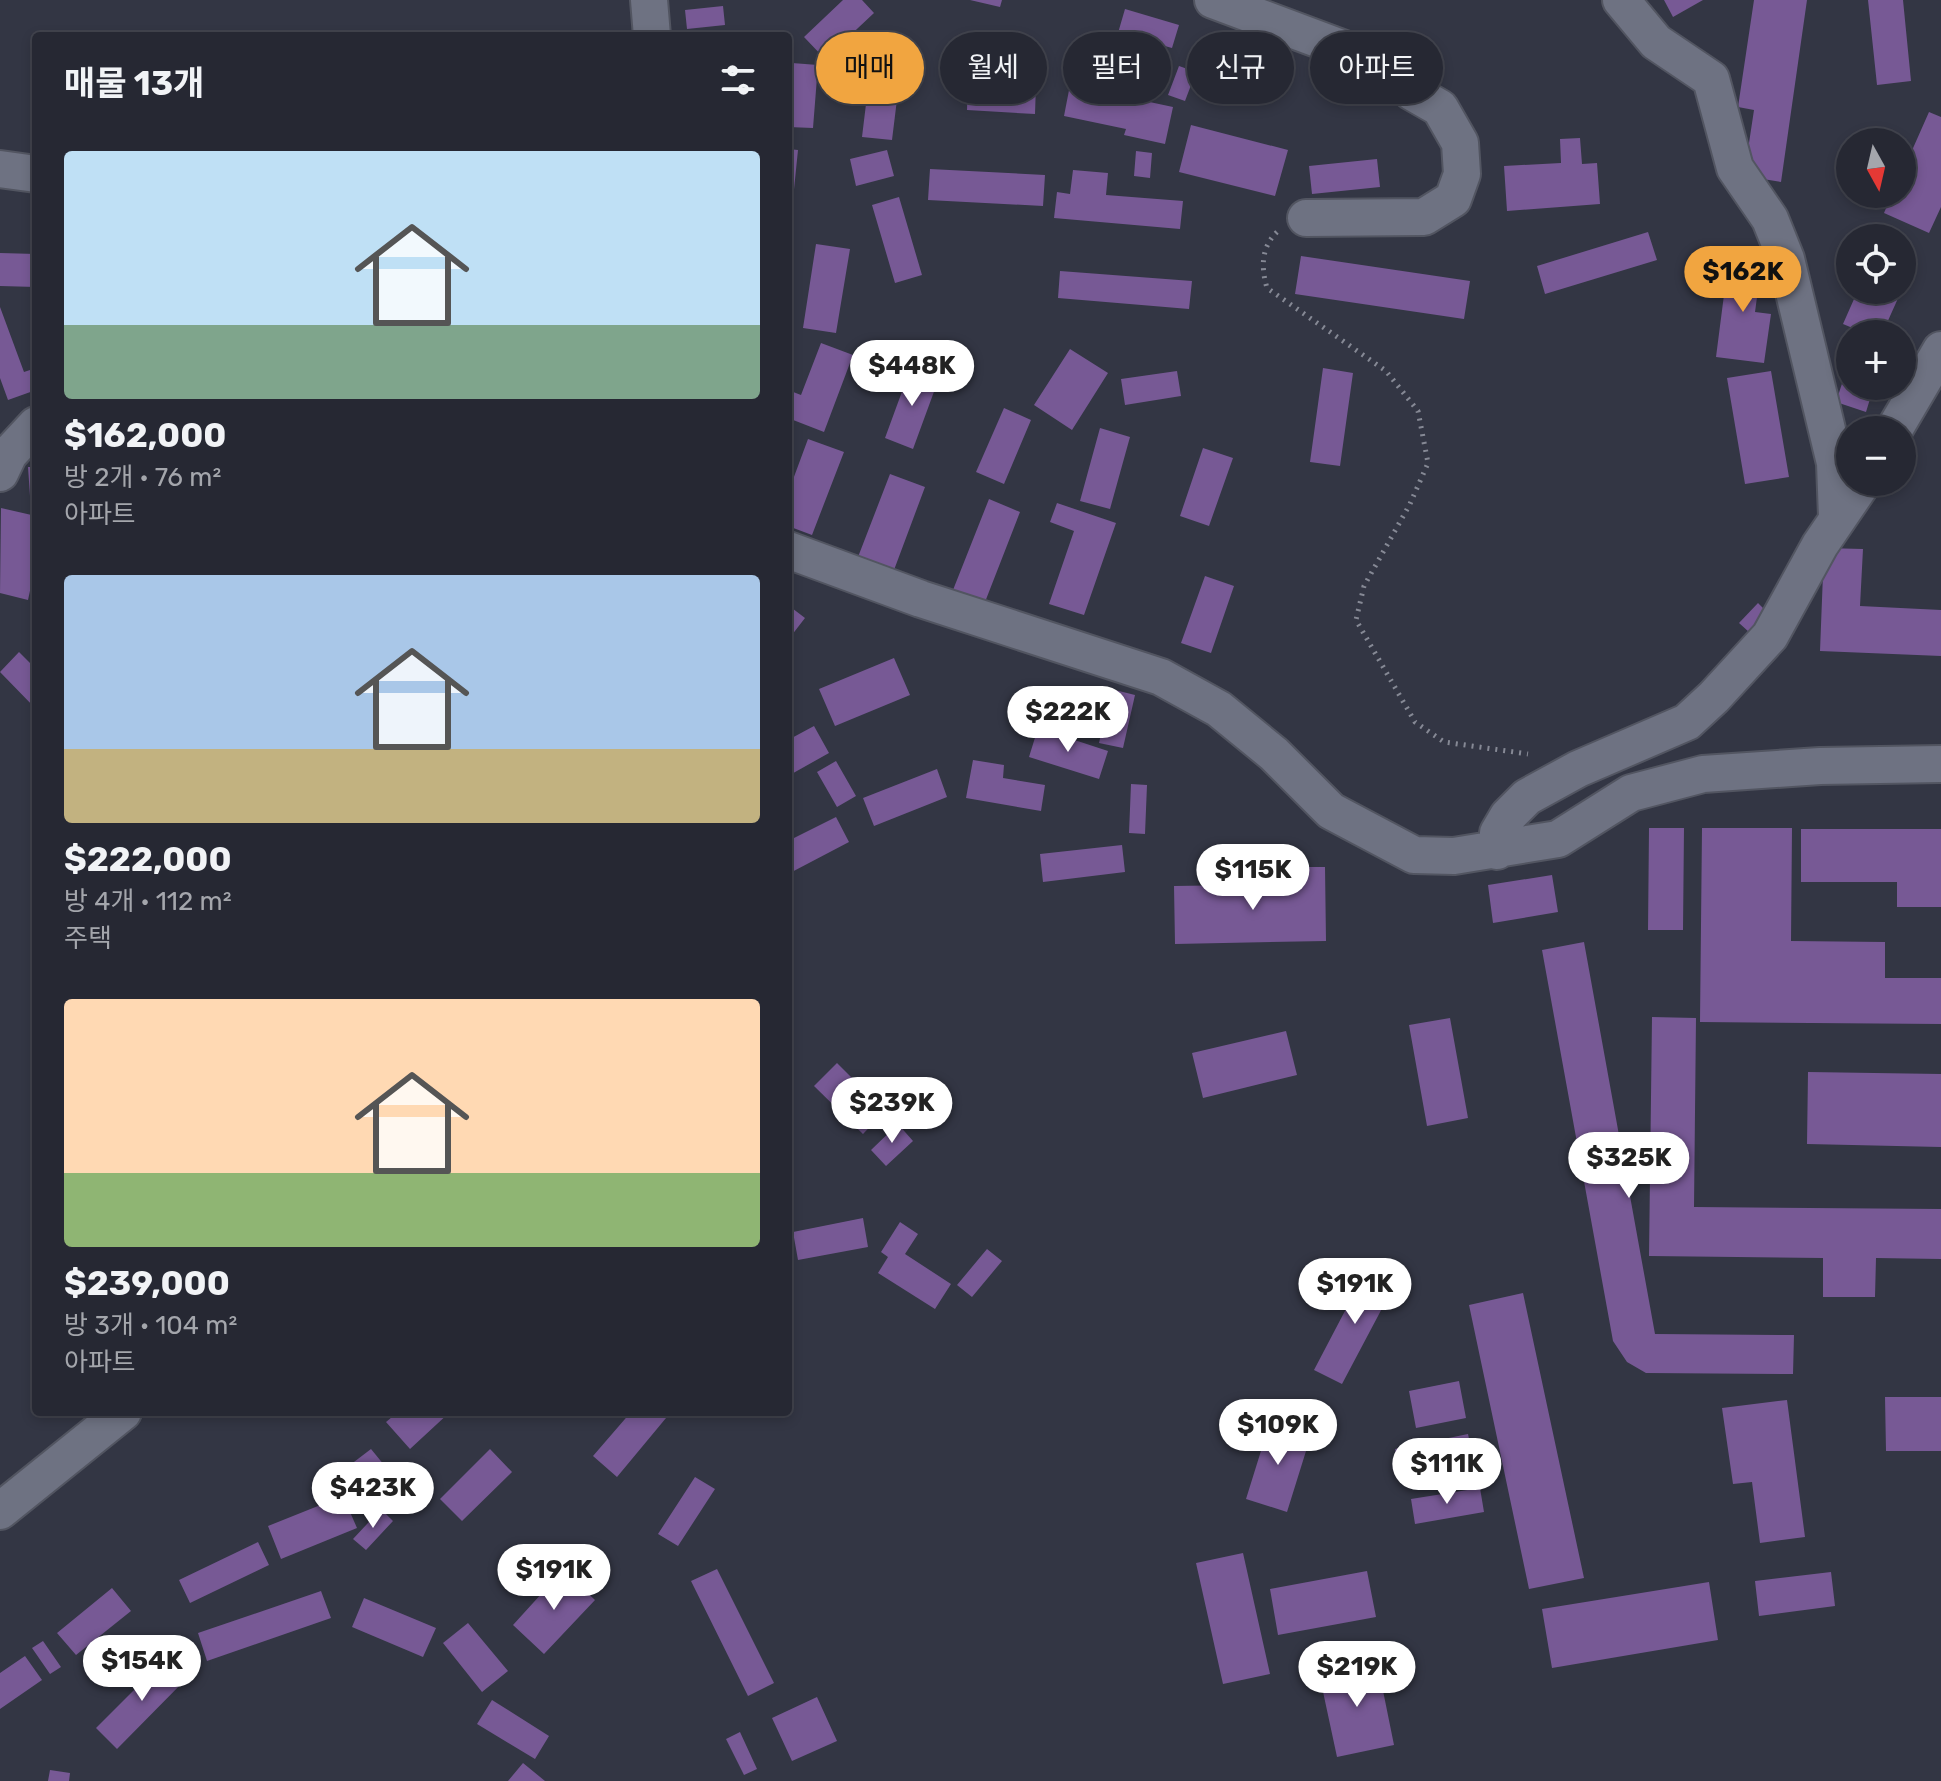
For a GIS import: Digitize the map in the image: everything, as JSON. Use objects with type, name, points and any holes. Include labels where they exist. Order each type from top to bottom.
[{"type":"street","points":[[649,0],[652,32]]},
{"type":"street","points":[[1213,0],[1371,59],[1412,92],[1440,108],[1460,143],[1462,174],[1453,199],[1424,217],[1306,218]]},
{"type":"street","points":[[1621,0],[1656,42],[1711,79],[1735,168],[1770,219],[1786,259],[1835,463],[1837,517]]},
{"type":"street","points":[[0,169],[32,173]]},
{"type":"street","points":[[1902,416],[1941,350]]},
{"type":"street","points":[[0,473],[9,454],[32,429]]},
{"type":"street","points":[[1497,851],[1498,833],[1508,816],[1527,797],[1578,769],[1687,722],[1714,697],[1770,636],[1837,517],[1853,496]]},
{"type":"street","points":[[792,551],[921,599],[1161,677],[1219,709],[1274,754],[1331,811],[1414,855],[1454,856],[1558,839],[1631,793],[1703,774],[1820,766],[1941,764]]},
{"type":"street","points":[[0,1511],[118,1416]]},
{"type":"path","points":[[1306,218],[1286,224],[1267,241],[1262,272],[1267,288],[1386,371],[1418,411],[1428,463],[1410,504],[1364,586],[1356,620],[1415,722],[1444,742],[1517,751],[1578,769]]},
{"type":"building","points":[[843,0],[862,0],[874,13],[854,32],[816,32],[816,50],[804,37]]},
{"type":"building","points":[[970,0],[1002,0],[1000,7]]},
{"type":"building","points":[[1664,0],[1703,0],[1673,17]]},
{"type":"building","points":[[1754,0],[1807,0],[1781,182],[1744,176],[1754,110],[1738,107]]},
{"type":"building","points":[[1868,0],[1903,0],[1911,81],[1877,85]]},
{"type":"building","points":[[723,6],[725,25],[687,29],[685,10]]},
{"type":"building","points":[[1125,9],[1179,25],[1172,48],[1171,32],[1118,32]]},
{"type":"building","points":[[792,63],[816,65],[813,128],[792,127]]},
{"type":"building","points":[[1179,66],[1187,69],[1185,101],[1171,96]]},
{"type":"building","points":[[866,104],[896,104],[892,140],[862,137]]},
{"type":"building","points":[[967,104],[1035,104],[1035,114],[967,110]]},
{"type":"building","points":[[1066,104],[1159,104],[1173,107],[1165,144],[1124,135],[1126,129],[1064,116]]},
{"type":"building","points":[[1929,112],[1941,117],[1941,207],[1929,233],[1916,227],[1916,224],[1884,213],[1886,208],[1916,208],[1916,141]]},
{"type":"building","points":[[1191,125],[1288,150],[1275,196],[1179,172]]},
{"type":"building","points":[[1580,138],[1582,164],[1597,163],[1600,204],[1507,211],[1504,166],[1561,163],[1560,139]]},
{"type":"building","points":[[792,149],[798,150],[792,209]]},
{"type":"building","points":[[887,150],[894,176],[856,186],[850,159]]},
{"type":"building","points":[[1136,151],[1152,153],[1150,178],[1134,176]]},
{"type":"building","points":[[1377,159],[1380,187],[1312,194],[1309,166]]},
{"type":"building","points":[[930,169],[1045,175],[1043,206],[928,200]]},
{"type":"building","points":[[1073,170],[1108,173],[1106,195],[1183,201],[1180,229],[1054,218],[1057,192],[1070,194]]},
{"type":"building","points":[[899,197],[922,275],[895,283],[872,205]]},
{"type":"building","points":[[1648,232],[1657,260],[1545,294],[1537,266]]},
{"type":"building","points":[[816,244],[850,249],[836,333],[803,328]]},
{"type":"building","points":[[0,253],[32,254],[32,287],[0,286]]},
{"type":"building","points":[[1301,256],[1470,281],[1464,319],[1295,294]]},
{"type":"building","points":[[1729,256],[1762,260],[1755,312],[1771,314],[1764,363],[1716,357]]},
{"type":"building","points":[[1060,271],[1192,281],[1189,309],[1058,298]]},
{"type":"building","points":[[1852,304],[1896,304],[1888,320],[1845,320]]},
{"type":"building","points":[[0,307],[24,372],[32,369],[32,391],[8,400],[0,378]]},
{"type":"building","points":[[821,343],[853,355],[824,432],[792,420],[792,392],[801,395]]},
{"type":"building","points":[[1070,349],[1108,373],[1072,430],[1034,405]]},
{"type":"building","points":[[911,367],[939,378],[913,449],[885,438]]},
{"type":"building","points":[[1323,368],[1353,373],[1340,466],[1310,462]]},
{"type":"building","points":[[1177,371],[1181,396],[1125,405],[1121,379]]},
{"type":"building","points":[[1771,371],[1789,477],[1745,484],[1727,378]]},
{"type":"building","points":[[1837,400],[1870,400],[1866,412]]},
{"type":"building","points":[[1004,408],[1031,420],[1004,484],[976,472]]},
{"type":"building","points":[[1100,428],[1130,437],[1110,509],[1080,501]]},
{"type":"building","points":[[808,439],[844,452],[812,535],[792,528],[792,482]]},
{"type":"building","points":[[1203,448],[1233,458],[1209,526],[1180,516]]},
{"type":"building","points":[[28,467],[32,467],[32,496]]},
{"type":"building","points":[[890,474],[925,487],[894,570],[858,557]]},
{"type":"building","points":[[989,499],[1020,512],[985,602],[953,590]]},
{"type":"building","points":[[1057,503],[1116,523],[1084,615],[1049,604],[1074,531],[1050,522]]},
{"type":"building","points":[[1,508],[32,515],[32,582],[28,600],[0,593]]},
{"type":"building","points":[[1824,548],[1863,549],[1860,606],[1941,610],[1941,656],[1820,651]]},
{"type":"building","points":[[1205,576],[1234,586],[1211,653],[1181,643]]},
{"type":"building","points":[[1758,603],[1767,612],[1749,632],[1739,623]]},
{"type":"building","points":[[792,608],[805,618],[792,635]]},
{"type":"building","points":[[19,652],[32,665],[32,705],[0,672]]},
{"type":"building","points":[[894,658],[910,695],[835,726],[819,689]]},
{"type":"building","points":[[1111,689],[1135,695],[1123,748],[1099,743]]},
{"type":"building","points":[[814,726],[829,753],[792,774],[792,738]]},
{"type":"building","points":[[1038,728],[1108,751],[1099,779],[1029,757]]},
{"type":"building","points":[[973,760],[1004,765],[1003,778],[1045,785],[1041,811],[966,798]]},
{"type":"building","points":[[836,761],[856,796],[837,807],[817,772]]},
{"type":"building","points":[[937,769],[947,797],[874,826],[863,798]]},
{"type":"building","points":[[1131,784],[1147,785],[1145,834],[1129,833]]},
{"type":"building","points":[[836,817],[849,842],[792,872],[792,839]]},
{"type":"building","points":[[1649,828],[1684,828],[1683,930],[1648,930]]},
{"type":"building","points":[[1702,828],[1792,828],[1791,941],[1885,942],[1885,978],[1941,978],[1941,1024],[1700,1022]]},
{"type":"building","points":[[1801,829],[1941,829],[1941,907],[1897,907],[1897,882],[1801,882]]},
{"type":"building","points":[[1122,845],[1125,872],[1043,882],[1040,854]]},
{"type":"building","points":[[1298,867],[1325,867],[1326,941],[1175,944],[1174,886],[1299,884]]},
{"type":"building","points":[[1552,875],[1558,912],[1493,923],[1488,885]]},
{"type":"building","points":[[1584,942],[1655,1334],[1794,1335],[1793,1374],[1646,1373],[1627,1362],[1613,1341],[1542,950]]},
{"type":"building","points":[[1652,1017],[1696,1018],[1694,1207],[1941,1209],[1941,1259],[1876,1258],[1875,1297],[1823,1297],[1823,1258],[1649,1256]]},
{"type":"building","points":[[1450,1018],[1468,1118],[1427,1126],[1409,1025]]},
{"type":"building","points":[[1286,1031],[1297,1075],[1203,1098],[1192,1053]]},
{"type":"building","points":[[837,1063],[885,1111],[863,1134],[814,1086]]},
{"type":"building","points":[[1808,1072],[1941,1074],[1941,1147],[1807,1144]]},
{"type":"building","points":[[898,1124],[913,1141],[886,1166],[871,1150]]},
{"type":"building","points":[[863,1218],[868,1247],[798,1260],[793,1232]]},
{"type":"building","points":[[900,1222],[918,1234],[905,1254],[951,1284],[935,1309],[878,1273],[888,1257],[881,1252]]},
{"type":"building","points":[[987,1249],[1002,1261],[972,1297],[957,1285]]},
{"type":"building","points":[[1368,1267],[1396,1282],[1342,1384],[1314,1370]]},
{"type":"building","points":[[1523,1293],[1584,1578],[1529,1589],[1469,1305]]},
{"type":"building","points":[[1459,1381],[1466,1418],[1416,1428],[1409,1391]]},
{"type":"building","points":[[1885,1397],[1941,1397],[1941,1451],[1886,1451]]},
{"type":"building","points":[[1787,1400],[1805,1537],[1760,1543],[1752,1482],[1733,1484],[1722,1408]]},
{"type":"building","points":[[393,1416],[446,1416],[410,1449],[386,1422]]},
{"type":"building","points":[[628,1416],[668,1416],[617,1477],[593,1456]]},
{"type":"building","points":[[1270,1422],[1311,1435],[1287,1512],[1246,1499]]},
{"type":"building","points":[[1468,1434],[1473,1457],[1399,1472],[1395,1449]]},
{"type":"building","points":[[371,1449],[398,1482],[378,1498],[350,1465]]},
{"type":"building","points":[[490,1449],[512,1472],[462,1521],[440,1499]]},
{"type":"building","points":[[695,1477],[715,1489],[678,1546],[658,1534]]},
{"type":"building","points":[[1480,1488],[1484,1512],[1415,1524],[1411,1499]]},
{"type":"building","points":[[343,1496],[357,1528],[281,1559],[268,1526]]},
{"type":"building","points":[[381,1509],[393,1521],[366,1550],[353,1539]]},
{"type":"building","points":[[258,1542],[269,1565],[190,1603],[179,1580]]},
{"type":"building","points":[[1243,1553],[1270,1674],[1223,1684],[1196,1563]]},
{"type":"building","points":[[717,1569],[774,1683],[748,1696],[691,1581]]},
{"type":"building","points":[[563,1570],[595,1600],[544,1654],[513,1625]]},
{"type":"building","points":[[1367,1571],[1376,1617],[1278,1635],[1270,1589]]},
{"type":"building","points":[[1831,1572],[1835,1606],[1759,1616],[1755,1581]]},
{"type":"building","points":[[1709,1582],[1718,1640],[1552,1668],[1542,1609]]},
{"type":"building","points":[[112,1588],[131,1611],[76,1655],[57,1633]]},
{"type":"building","points":[[321,1591],[331,1618],[207,1661],[198,1633]]},
{"type":"building","points":[[364,1598],[436,1628],[423,1657],[352,1627]]},
{"type":"building","points":[[468,1623],[508,1671],[482,1692],[443,1643]]},
{"type":"building","points":[[43,1641],[61,1667],[50,1674],[32,1648]]},
{"type":"building","points":[[25,1656],[42,1680],[0,1709],[0,1673]]},
{"type":"building","points":[[167,1657],[188,1677],[117,1749],[96,1728]]},
{"type":"building","points":[[1377,1661],[1394,1745],[1337,1757],[1319,1673]]},
{"type":"building","points":[[817,1697],[837,1741],[792,1761],[772,1718]]},
{"type":"building","points":[[492,1700],[549,1736],[535,1759],[477,1724]]},
{"type":"building","points":[[740,1732],[757,1769],[744,1775],[726,1739]]},
{"type":"building","points":[[523,1763],[545,1781],[508,1781]]},
{"type":"building","points":[[50,1770],[70,1773],[69,1781],[48,1781]]}]
